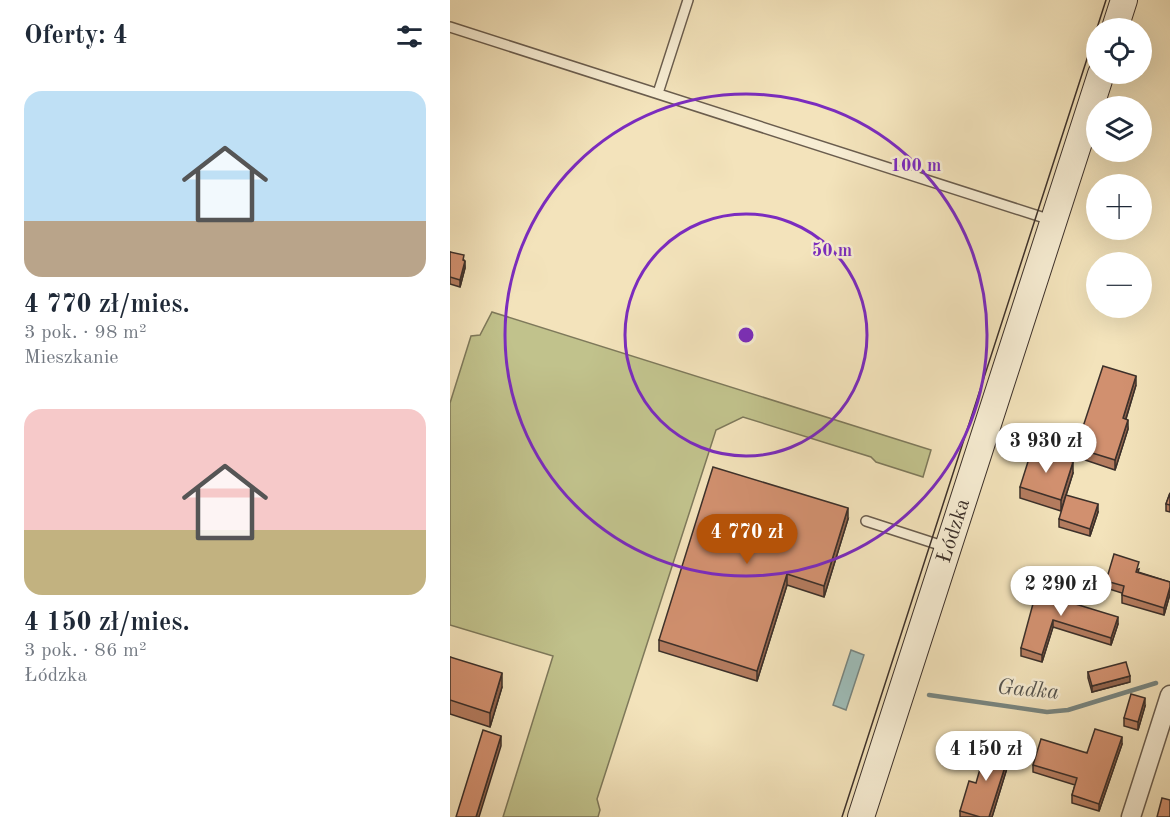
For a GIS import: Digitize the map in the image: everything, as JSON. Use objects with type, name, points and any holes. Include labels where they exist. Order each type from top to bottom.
[{"type":"main road","points":[[1118,18],[1124,0]]},
{"type":"main road","name":"Łódzka","points":[[861,817],[1098,84]]},
{"type":"street","points":[[1131,817],[1170,695]]},
{"type":"lane","points":[[658,93],[688,0]]},
{"type":"lane","points":[[450,27],[1053,221]]},
{"type":"lane","points":[[866,521],[949,548]]},
{"type":"green space","points":[[492,312],[931,450],[923,477],[876,462],[871,457],[743,417],[716,430],[597,799],[600,810],[598,817],[503,817],[553,656],[450,625],[450,403],[471,336],[480,335]]},
{"type":"water","points":[[851,650],[864,655],[846,710],[833,705]]},
{"type":"building","points":[[450,252],[464,255],[463,260],[465,261],[460,280],[450,277]]},
{"type":"building","points":[[1103,366],[1136,376],[1123,418],[1128,420],[1115,460],[1076,448]]},
{"type":"building","points":[[1032,449],[1073,462],[1061,500],[1020,487]]},
{"type":"building","points":[[713,467],[848,508],[824,586],[787,574],[757,671],[659,640]]},
{"type":"building","points":[[1170,493],[1170,505],[1166,504]]},
{"type":"building","points":[[1066,495],[1098,504],[1090,529],[1059,519]]},
{"type":"building","points":[[1114,554],[1139,562],[1136,572],[1170,582],[1164,608],[1122,595],[1124,586],[1106,581]]},
{"type":"building","points":[[1040,578],[1064,585],[1059,599],[1118,617],[1111,638],[1053,620],[1042,655],[1021,648]]},
{"type":"building","points":[[450,657],[502,673],[490,713],[450,700]]},
{"type":"building","points":[[1126,662],[1130,676],[1092,686],[1088,672]]},
{"type":"building","points":[[1131,694],[1145,698],[1138,722],[1124,718]]},
{"type":"building","points":[[1095,729],[1122,737],[1099,804],[1072,795],[1077,778],[1033,765],[1041,739],[1087,753]]},
{"type":"building","points":[[483,730],[501,736],[476,817],[456,817]]},
{"type":"building","points":[[988,741],[1011,748],[989,817],[980,817],[960,811],[969,781],[976,783]]},
{"type":"building","points":[[1162,798],[1170,800],[1170,817],[1157,817]]},
{"type":"waterway","name":"Gadka","points":[[929,695],[1047,712],[1068,710],[1156,683]]},
{"type":"tram line","points":[[1100,18],[1106,0]]},
{"type":"tram line","points":[[842,817],[1086,62]]}]
